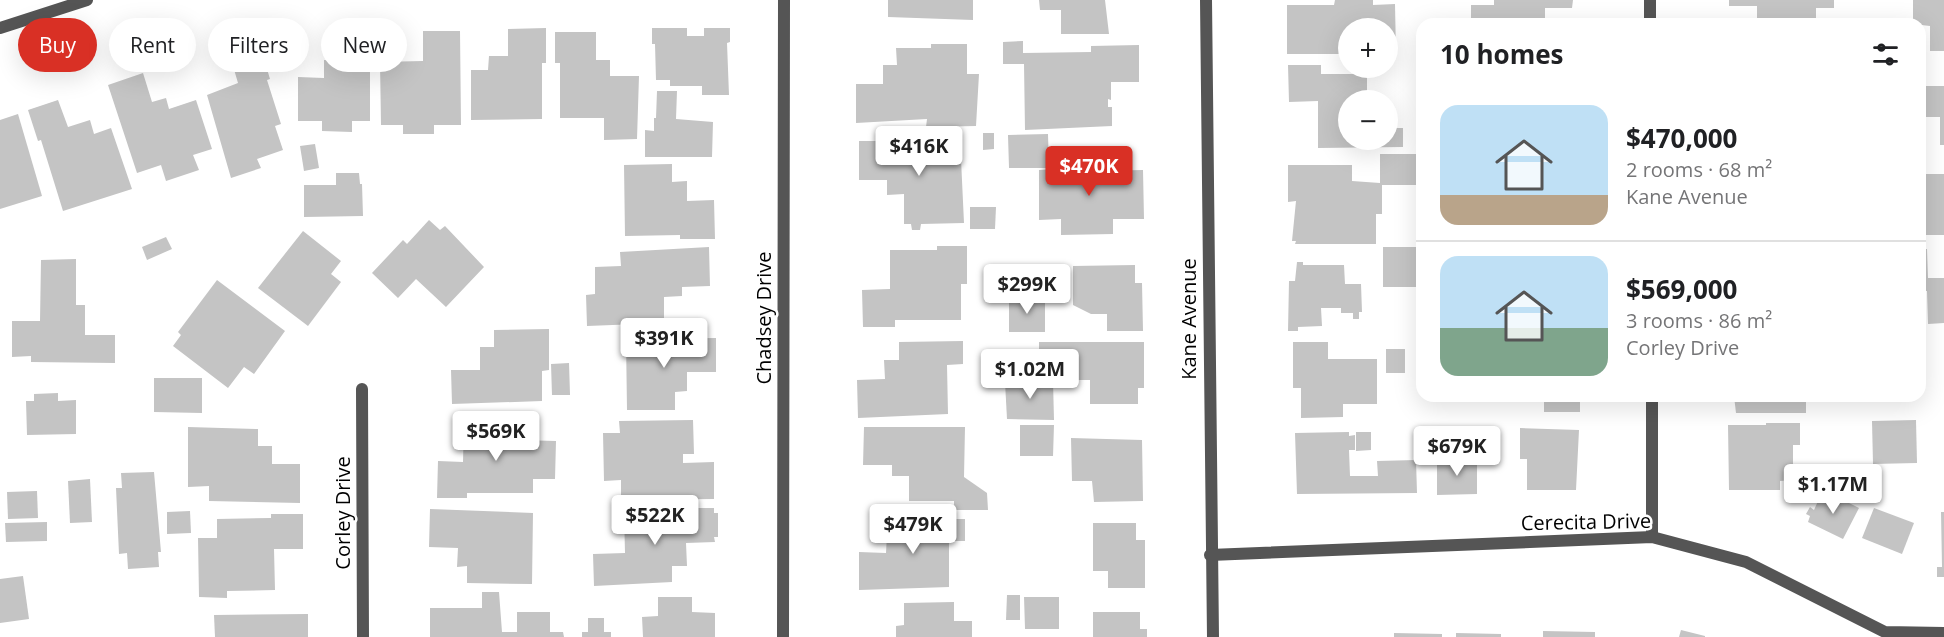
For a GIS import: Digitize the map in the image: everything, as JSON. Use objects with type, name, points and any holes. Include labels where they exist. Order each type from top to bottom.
[{"type":"street","points":[[0,28],[87,0]]},
{"type":"street","name":"Chadsey Drive","points":[[783,637],[784,0]]},
{"type":"street","name":"Kane Avenue","points":[[1206,0],[1210,555],[1213,637]]},
{"type":"street","points":[[1650,0],[1650,18]]},
{"type":"street","name":"Corley Drive","points":[[362,389],[363,637]]},
{"type":"street","points":[[1652,402],[1652,537]]},
{"type":"street","name":"Cerecita Drive","points":[[1210,555],[1652,537],[1746,562],[1885,632],[1944,633]]},
{"type":"building","points":[[888,0],[973,0],[973,20],[888,17]]},
{"type":"building","points":[[1039,0],[1105,0],[1109,34],[1061,34],[1061,10],[1040,10]]},
{"type":"building","points":[[1335,0],[1373,0],[1373,5],[1395,4],[1395,18],[1338,18],[1338,54],[1287,54],[1287,5],[1334,5]]},
{"type":"building","points":[[1494,0],[1573,0],[1572,8],[1545,8],[1545,18],[1471,18],[1471,5],[1494,5]]},
{"type":"building","points":[[1729,0],[1834,0],[1834,8],[1816,8],[1816,18],[1757,18],[1757,6],[1729,6]]},
{"type":"building","points":[[1913,0],[1944,0],[1944,51],[1930,51],[1930,26],[1926,26],[1926,18],[1913,18]]},
{"type":"building","points":[[546,28],[546,63],[542,63],[542,119],[471,120],[471,70],[488,70],[489,56],[508,56],[508,29]]},
{"type":"building","points":[[652,28],[687,28],[687,36],[704,36],[704,28],[730,28],[730,42],[727,43],[729,95],[702,95],[702,86],[670,86],[670,80],[656,80]]},
{"type":"building","points":[[423,31],[460,31],[461,125],[434,125],[434,134],[403,134],[403,125],[381,125],[380,72],[407,72],[407,61],[423,61]]},
{"type":"building","points":[[555,32],[596,32],[596,60],[610,60],[610,76],[639,76],[637,139],[604,140],[604,118],[560,118],[560,63],[555,63]]},
{"type":"building","points":[[1023,41],[1023,53],[1091,52],[1091,46],[1139,45],[1139,82],[1111,82],[1111,100],[1108,99],[1108,107],[1112,107],[1112,126],[1025,130],[1024,64],[1003,64],[1003,42]]},
{"type":"building","points":[[931,44],[967,44],[967,74],[979,74],[976,126],[926,127],[927,119],[856,123],[856,84],[883,84],[883,65],[897,65],[896,48],[931,48]]},
{"type":"building","points":[[1288,65],[1321,65],[1321,74],[1338,74],[1338,78],[1367,78],[1367,90],[1338,90],[1338,148],[1318,148],[1318,101],[1289,102]]},
{"type":"building","points":[[235,72],[268,72],[270,79],[267,80],[281,124],[275,126],[283,150],[257,159],[261,168],[231,178],[207,95],[238,83]]},
{"type":"building","points":[[324,72],[370,72],[370,121],[352,121],[352,132],[322,131],[322,121],[298,121],[298,77],[324,78]]},
{"type":"building","points":[[143,73],[152,102],[166,98],[169,109],[196,100],[212,149],[193,155],[199,170],[166,181],[161,165],[137,173],[108,85]]},
{"type":"building","points":[[1926,86],[1944,86],[1944,145],[1940,145],[1940,117],[1926,117]]},
{"type":"building","points":[[657,91],[677,91],[676,119],[713,122],[712,157],[645,157],[645,130],[654,131]]},
{"type":"building","points":[[58,100],[68,127],[90,120],[94,134],[111,128],[132,189],[63,211],[41,140],[38,141],[28,110]]},
{"type":"building","points":[[18,114],[42,196],[0,209],[0,120]]},
{"type":"building","points":[[1398,128],[1403,128],[1403,147],[1398,147]]},
{"type":"building","points":[[983,133],[994,133],[994,149],[983,150]]},
{"type":"building","points":[[1048,134],[1049,168],[1009,168],[1008,135]]},
{"type":"building","points":[[939,137],[960,138],[964,223],[921,224],[920,230],[912,230],[911,224],[904,224],[904,194],[887,195],[887,180],[859,180],[859,141],[940,141]]},
{"type":"building","points":[[315,144],[319,168],[304,171],[300,146]]},
{"type":"building","points":[[1380,154],[1416,154],[1416,185],[1382,185],[1382,214],[1376,214],[1376,244],[1295,244],[1296,241],[1292,241],[1296,201],[1288,202],[1288,165],[1352,165],[1352,181],[1380,183]]},
{"type":"building","points":[[1057,159],[1095,159],[1095,171],[1143,170],[1144,219],[1113,219],[1113,234],[1061,235],[1061,219],[1039,220],[1039,170],[1057,169]]},
{"type":"building","points":[[672,164],[672,182],[687,181],[687,201],[714,200],[715,239],[680,239],[680,235],[625,236],[624,165]]},
{"type":"building","points":[[336,173],[359,173],[360,184],[362,184],[363,216],[304,217],[304,185],[336,185]]},
{"type":"building","points":[[1926,174],[1944,174],[1944,235],[1926,235]]},
{"type":"building","points":[[970,207],[996,207],[995,229],[970,229]]},
{"type":"building","points":[[429,220],[440,230],[445,226],[484,267],[446,307],[416,279],[398,298],[372,273],[403,240],[407,244]]},
{"type":"building","points":[[303,231],[341,261],[331,274],[341,282],[308,326],[258,288]]},
{"type":"building","points":[[166,237],[172,249],[147,260],[142,247]]},
{"type":"building","points":[[937,246],[967,246],[967,284],[961,284],[961,320],[895,320],[895,327],[863,327],[862,290],[890,289],[890,250],[937,250]]},
{"type":"building","points":[[709,247],[710,286],[682,287],[682,296],[664,297],[664,323],[587,326],[586,295],[595,294],[595,267],[621,266],[620,252]]},
{"type":"building","points":[[1383,247],[1416,247],[1416,287],[1383,287]]},
{"type":"building","points":[[1926,249],[1928,278],[1944,278],[1944,323],[1928,324]]},
{"type":"building","points":[[76,259],[76,305],[85,305],[85,335],[115,335],[115,363],[31,362],[31,356],[12,357],[12,321],[40,321],[41,260]]},
{"type":"building","points":[[1297,262],[1303,262],[1303,265],[1344,265],[1345,284],[1361,284],[1362,312],[1359,312],[1359,319],[1353,319],[1353,313],[1341,313],[1341,308],[1321,308],[1322,326],[1298,327],[1298,331],[1288,331],[1289,281],[1295,281]]},
{"type":"building","points":[[1135,265],[1135,283],[1142,283],[1143,331],[1107,331],[1107,314],[1091,314],[1073,305],[1073,266]]},
{"type":"building","points":[[217,280],[285,331],[254,374],[244,367],[228,388],[173,346],[181,335],[178,332]]},
{"type":"building","points":[[1009,298],[1045,298],[1045,332],[1009,332]]},
{"type":"building","points":[[549,329],[549,370],[542,371],[542,401],[452,404],[451,370],[480,370],[480,347],[494,347],[494,330]]},
{"type":"building","points":[[716,338],[716,372],[687,372],[687,391],[675,392],[675,410],[627,410],[626,339]]},
{"type":"building","points":[[963,341],[963,364],[947,365],[948,414],[858,418],[857,380],[885,379],[884,360],[899,360],[899,342]]},
{"type":"building","points":[[1039,342],[1144,342],[1144,388],[1138,388],[1138,404],[1090,404],[1090,380],[1076,380],[1076,385],[1059,385],[1059,377],[1039,377]]},
{"type":"building","points":[[1293,342],[1328,342],[1328,359],[1377,359],[1377,404],[1343,404],[1343,417],[1301,418],[1301,388],[1293,388]]},
{"type":"building","points":[[1386,349],[1405,349],[1405,373],[1386,373]]},
{"type":"building","points":[[569,363],[570,395],[552,395],[551,364]]},
{"type":"building","points":[[154,378],[202,378],[202,413],[154,412]]},
{"type":"building","points":[[1053,381],[1054,420],[1007,419],[1005,382]]},
{"type":"building","points":[[58,393],[58,401],[76,400],[76,434],[27,435],[26,401],[34,401],[34,394]]},
{"type":"building","points":[[1544,402],[1580,402],[1580,412],[1544,412]]},
{"type":"building","points":[[1735,402],[1806,402],[1806,413],[1736,413]]},
{"type":"building","points":[[693,420],[694,454],[683,454],[683,463],[714,462],[714,499],[621,500],[621,480],[604,481],[603,433],[620,433],[619,421]]},
{"type":"building","points":[[1916,420],[1917,463],[1873,464],[1872,421]]},
{"type":"building","points":[[464,422],[519,422],[519,440],[556,441],[555,479],[533,479],[533,493],[467,493],[467,498],[437,498],[438,461],[463,462]]},
{"type":"building","points":[[1766,423],[1800,423],[1800,445],[1793,445],[1793,480],[1780,481],[1780,490],[1729,490],[1728,425],[1766,425]]},
{"type":"building","points":[[1020,425],[1054,425],[1053,456],[1020,456]]},
{"type":"building","points":[[188,427],[258,429],[258,446],[272,446],[272,464],[300,464],[300,503],[209,501],[209,486],[188,487]]},
{"type":"building","points":[[864,427],[965,427],[964,477],[987,493],[988,510],[954,510],[954,501],[909,501],[909,476],[892,476],[892,465],[863,465]]},
{"type":"building","points":[[1520,428],[1579,430],[1576,490],[1527,490],[1527,459],[1520,459]]},
{"type":"building","points":[[1349,432],[1349,436],[1355,435],[1355,450],[1349,450],[1350,476],[1378,476],[1377,461],[1416,460],[1417,493],[1297,494],[1295,433]]},
{"type":"building","points":[[1356,432],[1371,432],[1371,450],[1356,451]]},
{"type":"building","points":[[1071,438],[1142,440],[1143,501],[1094,502],[1092,481],[1072,481]]},
{"type":"building","points":[[1477,459],[1477,494],[1437,495],[1437,460]]},
{"type":"building","points":[[154,472],[161,552],[158,552],[159,567],[128,569],[127,553],[119,554],[116,488],[122,488],[121,473]]},
{"type":"building","points":[[90,479],[92,522],[70,523],[68,481]]},
{"type":"building","points":[[1823,490],[1859,508],[1843,539],[1808,522],[1810,516],[1806,514],[1810,507],[1814,510]]},
{"type":"building","points":[[37,491],[38,518],[8,519],[7,492]]},
{"type":"building","points":[[682,508],[714,508],[714,513],[718,513],[718,537],[714,537],[715,542],[686,543],[687,566],[672,566],[672,582],[594,586],[593,554],[625,553],[624,512],[682,511]]},
{"type":"building","points":[[1874,508],[1914,523],[1902,554],[1862,538]]},
{"type":"building","points":[[430,509],[533,513],[532,584],[467,583],[467,566],[457,567],[458,548],[429,547]]},
{"type":"building","points":[[190,511],[191,533],[167,534],[167,512]]},
{"type":"building","points":[[1941,512],[1944,512],[1944,577],[1937,577],[1937,567],[1942,567]]},
{"type":"building","points":[[271,514],[303,514],[303,549],[274,549],[275,590],[227,591],[227,598],[199,597],[198,538],[217,538],[217,519],[271,518]]},
{"type":"building","points":[[901,515],[949,515],[949,519],[965,519],[965,541],[949,541],[949,587],[859,590],[859,552],[886,553],[887,534],[901,534]]},
{"type":"building","points":[[47,522],[47,541],[6,542],[5,523]]},
{"type":"building","points":[[1093,523],[1136,523],[1136,540],[1145,540],[1145,588],[1108,588],[1108,571],[1093,571]]},
{"type":"building","points":[[23,576],[29,619],[0,623],[0,579]]},
{"type":"building","points":[[482,592],[499,592],[502,632],[517,632],[517,612],[550,612],[550,632],[563,632],[564,637],[430,637],[430,608],[482,608]]},
{"type":"building","points":[[1007,595],[1020,595],[1020,620],[1006,620]]},
{"type":"building","points":[[658,597],[692,597],[692,612],[715,613],[715,637],[643,637],[642,617],[658,616]]},
{"type":"building","points":[[1024,597],[1059,597],[1059,629],[1025,629]]},
{"type":"building","points":[[954,602],[954,621],[972,621],[972,637],[896,637],[896,626],[904,625],[904,603]]},
{"type":"building","points":[[1093,612],[1140,612],[1140,629],[1147,629],[1147,637],[1093,637]]},
{"type":"building","points":[[308,614],[308,637],[215,637],[214,615]]},
{"type":"building","points":[[588,618],[604,618],[604,632],[611,632],[611,637],[582,637],[582,632],[588,632]]},
{"type":"building","points":[[1681,630],[1705,636],[1705,637],[1679,637]]},
{"type":"building","points":[[1543,631],[1595,632],[1595,637],[1543,637]]},
{"type":"building","points":[[1394,633],[1442,634],[1442,637],[1394,637]]},
{"type":"building","points":[[1456,633],[1501,634],[1501,637],[1456,637]]}]
